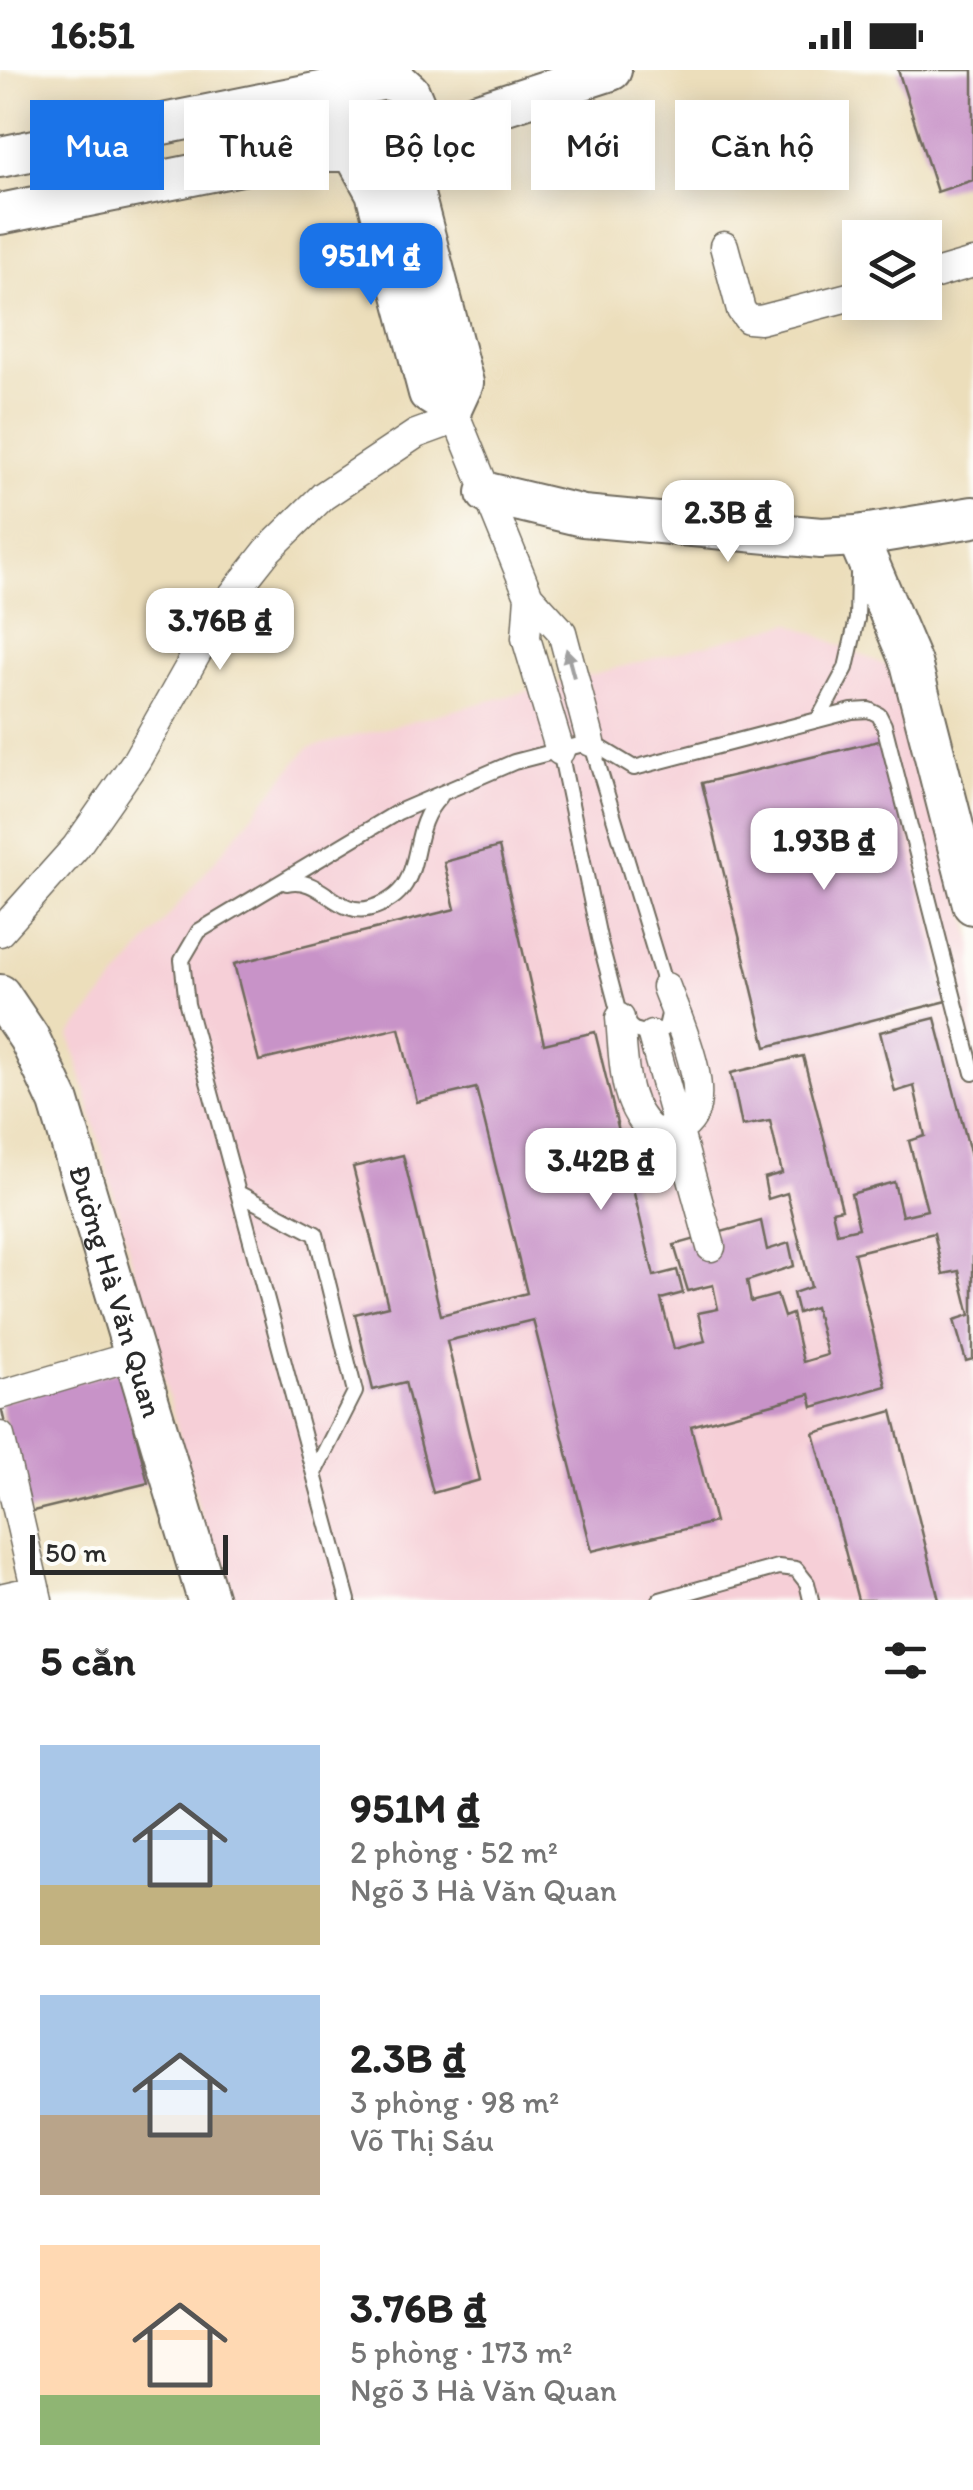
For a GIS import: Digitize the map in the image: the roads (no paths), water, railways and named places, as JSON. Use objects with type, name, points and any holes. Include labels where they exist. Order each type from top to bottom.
[{"type":"main road","points":[[511,103],[612,70]]},
{"type":"main road","points":[[0,157],[390,78],[413,100]]},
{"type":"main road","points":[[349,145],[340,116],[350,92],[390,78]]},
{"type":"main road","points":[[0,214],[272,157],[349,151]]},
{"type":"main road","points":[[375,190],[430,393],[454,413],[463,383],[413,190]]},
{"type":"main road","points":[[487,493],[583,516],[821,538],[973,517]]},
{"type":"main road","points":[[857,536],[911,663],[973,904]]},
{"type":"main road","name":"Đường Hà Văn Quan","points":[[0,995],[30,1038],[60,1102],[208,1600]]},
{"type":"street","points":[[724,246],[741,310],[748,319],[760,320],[842,299]]},
{"type":"street","points":[[942,272],[973,263]]},
{"type":"street","points":[[0,932],[86,833],[136,761],[222,607],[268,550],[323,496],[454,413],[528,596],[562,632],[591,742]]},
{"type":"street","points":[[528,596],[526,638],[560,751]]},
{"type":"street","points":[[620,1018],[630,1099],[639,1120],[654,1132],[687,1125],[697,1110],[698,1088],[666,987]]},
{"type":"street","points":[[652,1035],[711,1247]]},
{"type":"street","points":[[0,1396],[136,1355]]},
{"type":"street","points":[[0,1436],[37,1595],[0,1598]]},
{"type":"lane","points":[[818,720],[846,668],[854,635],[857,536]]},
{"type":"lane","points":[[348,1600],[187,1004],[182,960],[199,932],[398,812],[514,762],[591,742],[634,768],[868,710],[879,715],[884,725],[973,1073]]},
{"type":"lane","points":[[560,751],[620,1018],[634,1030],[652,1035],[666,1026],[670,1010],[666,987],[591,742]]},
{"type":"lane","points":[[276,885],[297,880],[314,884],[341,906],[362,910],[384,904],[400,894],[412,875],[420,824],[446,791]]},
{"type":"lane","points":[[238,1192],[316,1234],[355,1392],[314,1473]]},
{"type":"lane","points":[[660,1600],[778,1568],[796,1569],[807,1583],[811,1600]]}]
